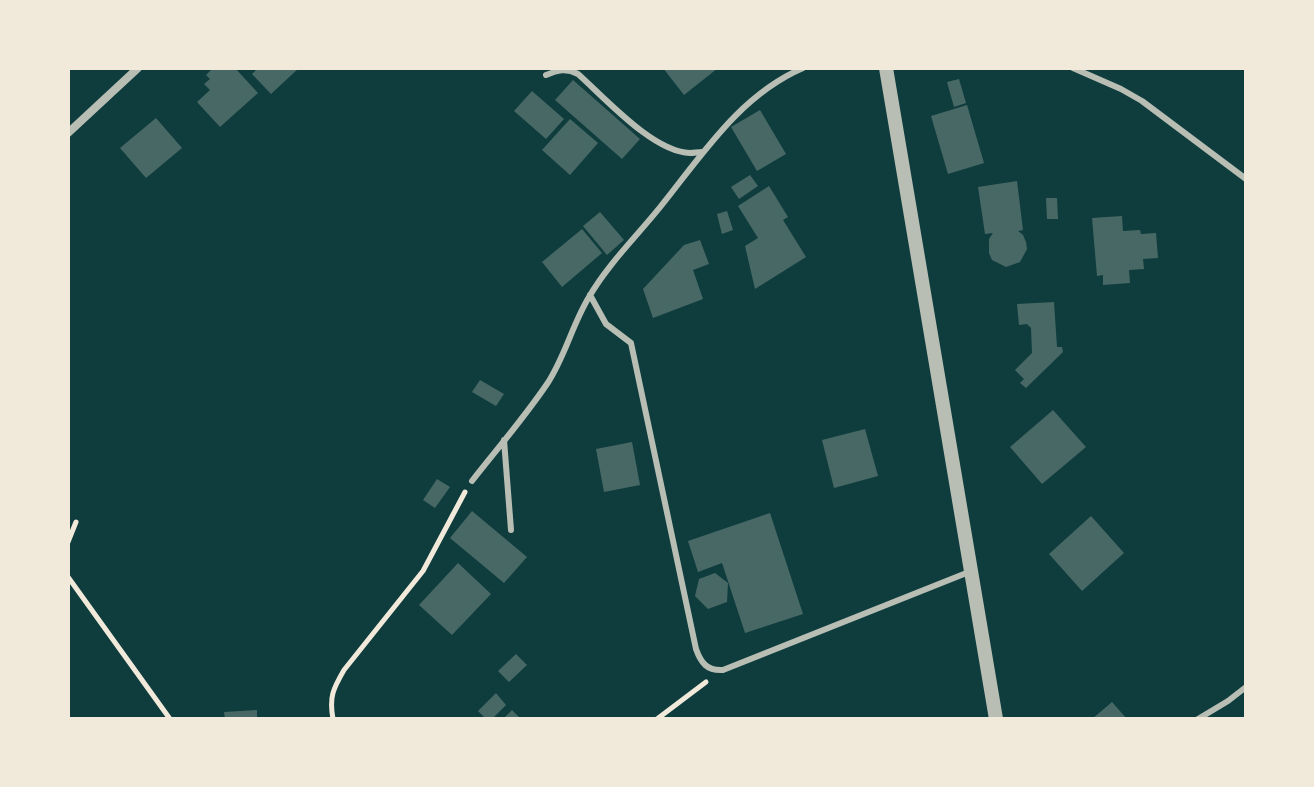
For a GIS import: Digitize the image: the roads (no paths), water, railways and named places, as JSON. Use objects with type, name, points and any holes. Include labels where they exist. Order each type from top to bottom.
[{"type":"street","points":[[68,133],[138,68]]},
{"type":"street","points":[[886,68],[996,719]]},
{"type":"lane","points":[[472,481],[559,364],[590,295],[702,152],[731,120],[765,91],[803,68]]},
{"type":"lane","points":[[1073,68],[1142,101],[1246,179]]},
{"type":"lane","points":[[1095,77],[1099,68]]},
{"type":"lane","points":[[546,75],[558,70],[570,70],[662,145],[689,153],[702,152]]},
{"type":"lane","points":[[590,295],[606,324],[631,343],[696,649],[706,667],[714,671],[723,670],[970,571]]},
{"type":"lane","points":[[504,440],[511,530]]},
{"type":"lane","points":[[1198,719],[1246,687]]}]
